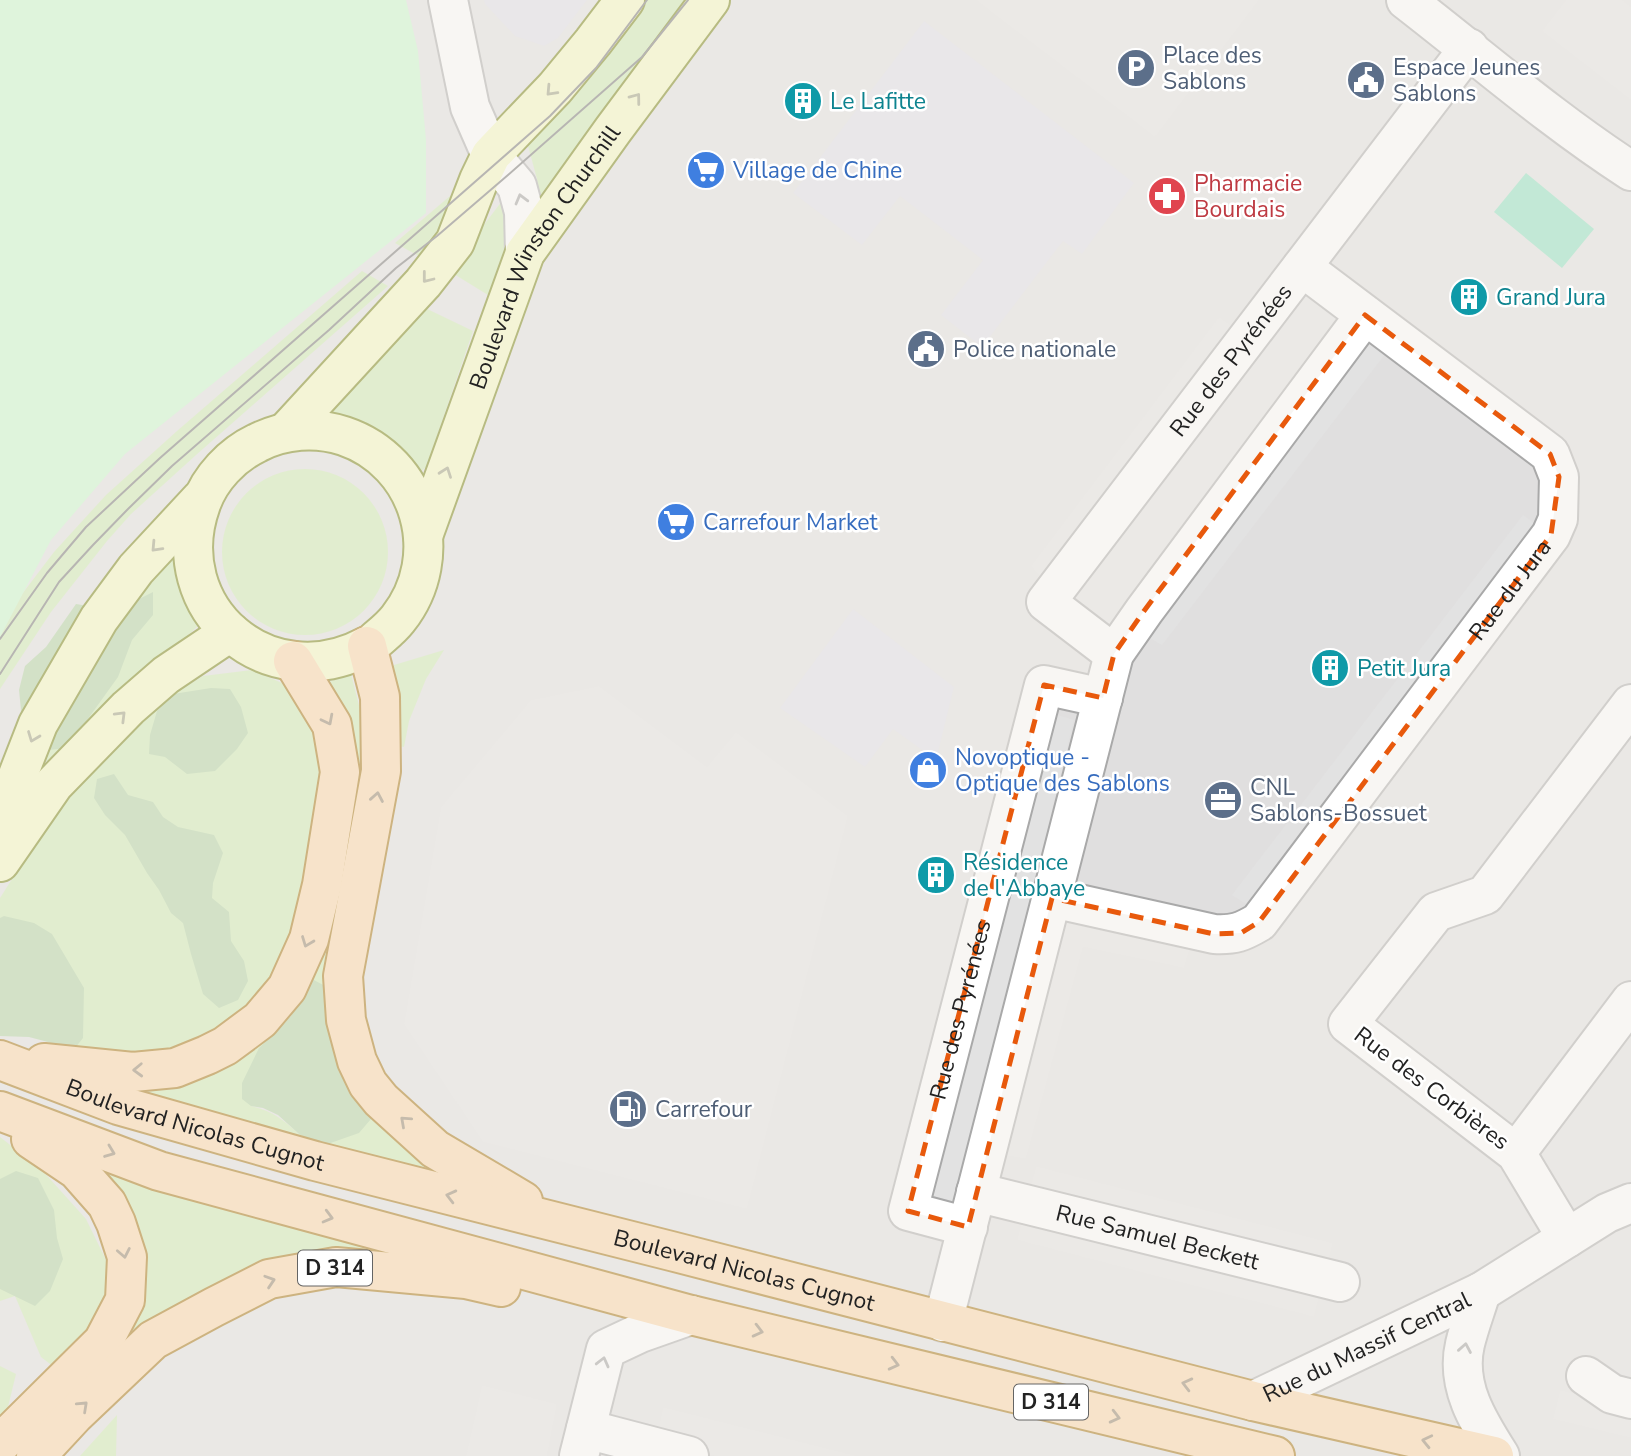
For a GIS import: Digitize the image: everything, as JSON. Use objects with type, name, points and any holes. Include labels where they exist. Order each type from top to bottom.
[{"type":"main road","points":[[371,643],[380,697],[382,771],[344,976],[346,1020],[357,1061],[368,1084],[381,1100],[435,1149],[565,1224]]},
{"type":"main road","name":"D 314","points":[[0,1059],[133,1072],[175,1068],[225,1046],[260,1020],[287,988],[309,939],[322,886],[340,772],[332,725],[293,662]]},
{"type":"main road","name":"Boulevard Nicolas Cugnot","points":[[0,1059],[131,1109],[315,1161],[1253,1401],[1494,1456]]},
{"type":"main road","name":"D 314","points":[[0,1111],[159,1171],[691,1315],[1237,1451],[1275,1456]]},
{"type":"main road","points":[[0,1118],[77,1170],[107,1204],[127,1256],[125,1300],[103,1342],[0,1444]]},
{"type":"main road","name":"D 314","points":[[36,1456],[74,1415],[153,1340],[269,1279],[336,1267],[466,1279],[634,1318],[691,1315]]},
{"type":"street","points":[[447,0],[468,101],[491,155],[517,186],[524,212],[525,253]]},
{"type":"street","points":[[286,432],[423,283],[454,242],[491,155],[555,88],[625,0]]},
{"type":"street","name":"Boulevard Winston Churchill","points":[[423,536],[525,253],[710,0]]},
{"type":"street","points":[[1406,0],[1469,48],[1489,67],[1631,172]]},
{"type":"street","name":"Rue des Pyrénées","points":[[1114,654],[1046,602],[1469,48]]},
{"type":"street","name":"Rue du Jura","points":[[1052,898],[1214,934],[1241,933],[1259,922],[1551,535],[1558,519],[1559,477],[1550,454],[1302,267]]},
{"type":"street","points":[[943,1322],[1114,654],[1365,315]]},
{"type":"street","points":[[286,432],[332,433],[352,439],[379,455],[407,486],[420,516],[423,536],[421,569],[410,600],[398,619],[371,643],[356,652],[331,660],[293,662],[269,656],[247,645],[216,617],[200,589],[194,569],[192,538],[196,518],[214,479],[236,456],[262,440],[286,432]]},
{"type":"street","points":[[0,821],[38,724],[99,619],[136,569],[203,498]]},
{"type":"street","points":[[0,862],[54,784],[128,708],[166,675],[230,632]]},
{"type":"street","name":"Rue des Pyrénées","points":[[972,1209],[908,1211],[1044,685],[1103,698]]},
{"type":"street","name":"Rue des Corbières","points":[[1567,1238],[1516,1153],[1348,1024],[1436,912],[1485,895],[1631,704]]},
{"type":"street","points":[[1516,1153],[1631,1001]]},
{"type":"street","name":"Rue du Massif Central","points":[[1253,1401],[1481,1292],[1607,1213],[1631,1203]]},
{"type":"street","name":"Rue Samuel Beckett","points":[[972,1209],[1339,1282]]},
{"type":"street","name":"Rue du Massif Central","points":[[1481,1292],[1464,1347],[1463,1369],[1476,1418],[1500,1456]]},
{"type":"street","points":[[688,1456],[582,1442],[606,1349],[640,1333],[691,1315]]},
{"type":"street","points":[[1586,1376],[1612,1394],[1631,1399]]},
{"type":"highlighted area","points":[[1365,315],[1550,454],[1559,477],[1551,535],[1259,922],[1241,933],[1214,934],[1052,898],[968,1227],[908,1211],[1044,685],[1103,698],[1114,654]]},
{"type":"shaded area","points":[[0,0],[1631,0],[1631,1456],[0,1456]]},
{"type":"shaded area","points":[[484,0],[587,0],[558,38],[544,46],[515,36]]},
{"type":"shaded area","name":"Place des Sablons","points":[[976,0],[1259,0],[1155,137]]},
{"type":"shaded area","points":[[1566,0],[1622,0],[1631,7],[1631,100],[1542,31]]},
{"type":"shaded area","points":[[924,21],[1134,183],[1082,254],[1063,241],[982,347],[941,315],[983,260],[900,196],[862,245],[793,193]]},
{"type":"shaded area","points":[[1302,280],[1392,345],[1162,645],[1143,634],[1132,653],[1067,607],[1031,566],[1219,317],[1253,341]]},
{"type":"shaded area","points":[[1523,515],[1543,530],[1256,910],[1232,895]]},
{"type":"shaded area","points":[[853,609],[954,687],[936,760],[893,729],[865,767],[780,708]]},
{"type":"shaded area","points":[[599,686],[707,767],[736,732],[848,816],[747,1209],[483,1142],[404,1024],[441,807],[531,700]]},
{"type":"shaded area","points":[[1047,712],[1074,720],[956,1203],[926,1195]]},
{"type":"shaded area","points":[[1067,919],[1190,948],[1184,968],[1083,947],[1026,1159],[1002,1155]]},
{"type":"shaded area","points":[[1036,1166],[1333,1243],[1314,1317],[1017,1240]]},
{"type":"shaded area","points":[[482,1385],[557,1404],[547,1456],[466,1456]]},
{"type":"shaded area","points":[[1560,1390],[1631,1408],[1631,1438],[1553,1419]]},
{"type":"shaded area","points":[[663,1407],[857,1456],[714,1456],[656,1441]]},
{"type":"green space","points":[[0,0],[406,0],[418,51],[426,140],[426,213],[125,454],[51,540],[0,637]]},
{"type":"green space","points":[[638,0],[700,0],[549,196],[542,195],[538,190],[524,131]]},
{"type":"green space","points":[[1526,173],[1594,229],[1562,268],[1494,212]]},
{"type":"green space","points":[[450,196],[448,212],[428,261],[395,243]]},
{"type":"green space","points":[[502,201],[511,230],[488,295],[449,271]]},
{"type":"green space","points":[[362,271],[388,286],[131,514],[51,612],[0,689],[0,627],[54,552],[106,495]]},
{"type":"green space","points":[[421,306],[473,331],[429,465],[420,472],[330,414],[332,403]]},
{"type":"green space","points":[[305,469],[337,475],[364,493],[382,520],[388,552],[382,584],[364,611],[337,629],[305,635],[273,629],[246,611],[228,584],[222,552],[228,520],[246,493],[273,475]]},
{"type":"green space","points":[[176,541],[175,564],[184,603],[198,626],[130,688],[52,766],[36,751]]},
{"type":"green space","points":[[153,592],[153,615],[132,640],[118,677],[67,748],[49,750],[49,732],[22,720],[19,690],[25,666],[46,647],[76,604],[94,607],[125,606]]},
{"type":"green space","points":[[444,650],[426,679],[409,721],[404,747],[395,745],[394,665]]},
{"type":"green space","points":[[252,670],[291,687],[320,727],[327,774],[288,964],[244,1015],[176,1057],[82,1050],[0,1026],[0,898],[54,813],[112,750],[173,694],[203,676]]},
{"type":"green space","points":[[351,674],[362,717],[365,776],[327,987],[299,997],[291,1016],[278,1030],[251,1106],[277,1116],[299,1134],[377,1112],[464,1179],[322,1146],[128,1091],[211,1067],[320,944],[326,683]]},
{"type":"green space","points":[[211,688],[230,689],[241,707],[248,733],[237,749],[215,771],[187,774],[165,757],[149,754],[150,735],[157,711],[173,694]]},
{"type":"green space","points":[[114,774],[128,795],[153,802],[163,817],[178,827],[214,835],[223,853],[213,883],[212,898],[229,912],[231,941],[244,961],[248,981],[238,1000],[219,1008],[203,994],[183,923],[171,913],[125,835],[105,815],[94,798],[97,779]]},
{"type":"green space","points":[[4,916],[34,923],[52,934],[84,988],[83,1038],[71,1053],[29,1037],[0,1036],[0,918]]},
{"type":"green space","points":[[312,979],[327,987],[377,1112],[359,1133],[322,1146],[299,1134],[278,1115],[251,1106],[242,1099],[242,1083],[259,1048],[291,1016],[299,997]]},
{"type":"green space","points":[[0,1137],[41,1169],[86,1219],[107,1262],[109,1296],[96,1325],[54,1367],[41,1357],[15,1296],[0,1301]]},
{"type":"green space","points":[[84,1166],[372,1248],[260,1261],[151,1324],[20,1456],[10,1456],[129,1311]]},
{"type":"green space","points":[[16,1171],[38,1178],[54,1210],[57,1238],[63,1259],[50,1291],[35,1306],[0,1289],[0,1179]]},
{"type":"green space","points":[[0,1366],[16,1374],[6,1415],[0,1421]]},
{"type":"green space","points":[[117,1415],[116,1456],[80,1456]]},
{"type":"tram line","points":[[0,639],[47,573],[86,527],[160,458],[550,116],[596,68],[647,0]]},
{"type":"tram line","points":[[0,674],[59,582],[128,509],[172,466],[396,268],[437,236],[642,57],[688,0]]},
{"type":"place","name":"Place des Sablons","points":[[1136,68]]},
{"type":"place","name":"Espace Jeunes Sablons","points":[[1366,80]]},
{"type":"place","name":"Le Lafitte","points":[[803,101]]},
{"type":"place","name":"Village de Chine","points":[[706,170]]},
{"type":"place","name":"Pharmacie Bourdais","points":[[1167,196]]},
{"type":"place","name":"Grand Jura","points":[[1469,297]]},
{"type":"place","name":"Police nationale","points":[[926,349]]},
{"type":"place","name":"Carrefour Market","points":[[676,522]]},
{"type":"place","name":"Petit Jura","points":[[1330,668]]},
{"type":"place","name":"Novoptique - Optique des Sablons","points":[[928,770]]},
{"type":"place","name":"CNL Sablons-Bossuet","points":[[1223,800]]},
{"type":"place","name":"Résidence de l'Abbaye","points":[[936,875]]},
{"type":"place","name":"Carrefour","points":[[628,1109]]}]
